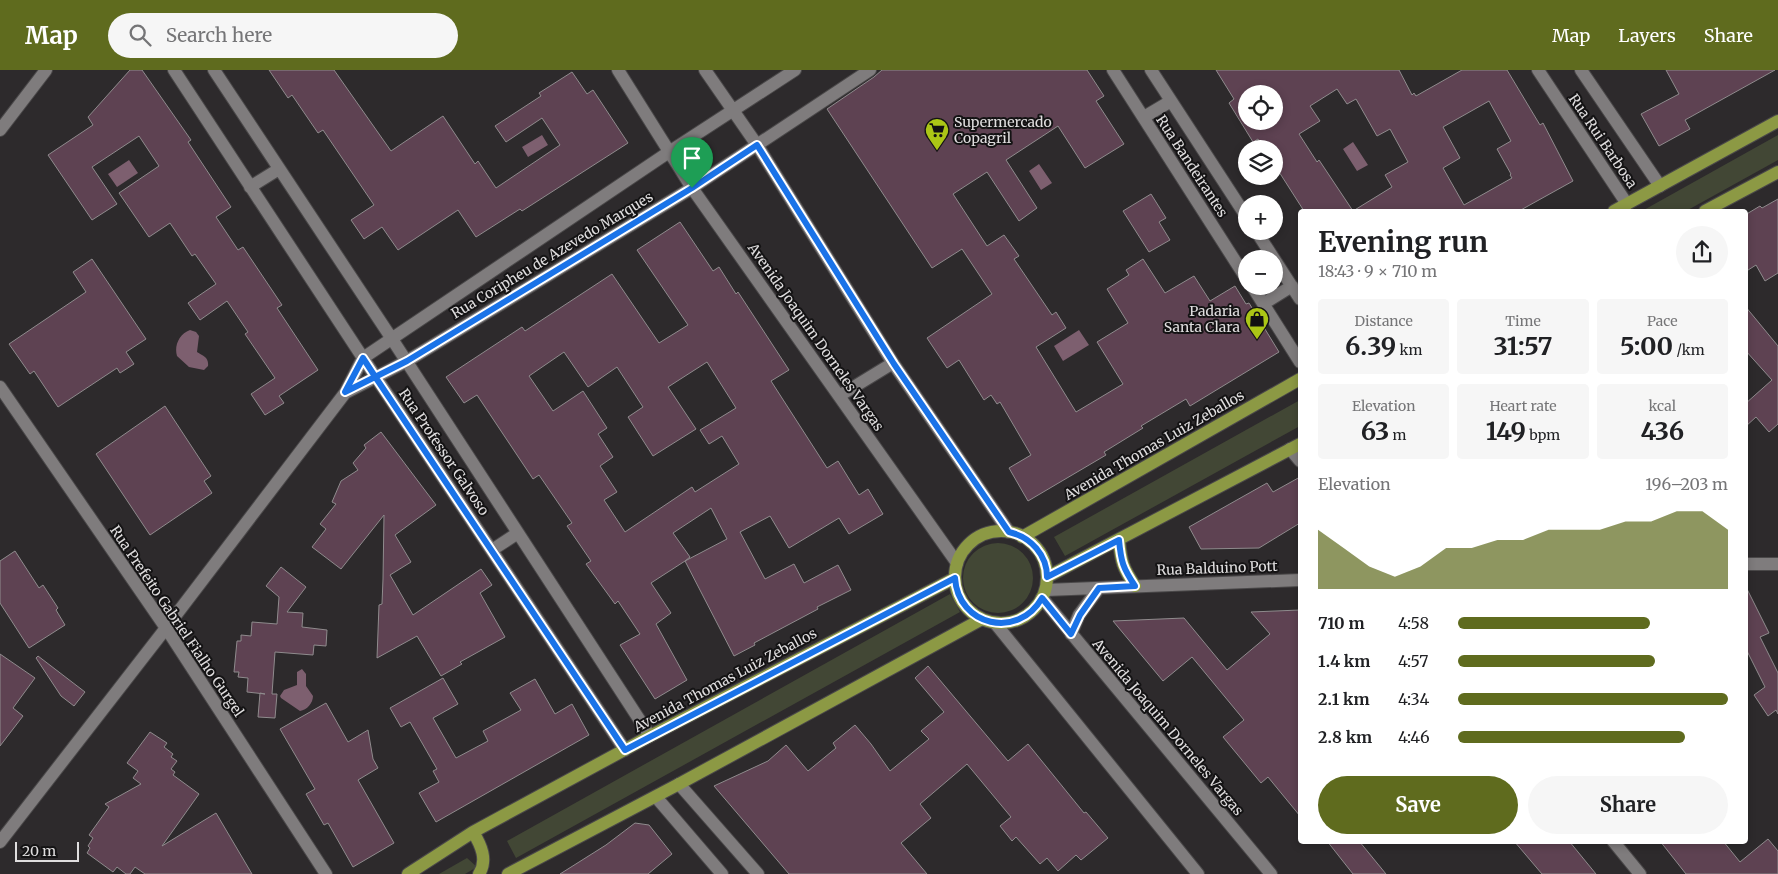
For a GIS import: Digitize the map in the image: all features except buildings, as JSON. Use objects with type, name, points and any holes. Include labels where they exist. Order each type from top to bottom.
[{"type":"main road","points":[[1618,209],[1778,121]]},
{"type":"main road","points":[[1709,209],[1778,172]]},
{"type":"main road","name":"Avenida Thomas Luiz Zeballos","points":[[1022,537],[1298,380]]},
{"type":"main road","points":[[1009,532],[995,532],[978,537],[966,548],[957,563],[955,578],[958,592],[964,605],[975,615],[989,621],[1010,622],[1024,618],[1035,609],[1045,588],[1119,540],[1295,446]]},
{"type":"main road","name":"Avenida Joaquim Dorneles Vargas","points":[[1009,532],[1022,537],[1039,550],[1046,566],[1045,588]]},
{"type":"main road","points":[[1119,540],[1120,560],[1135,586]]},
{"type":"main road","name":"Avenida Thomas Luiz Zeballos","points":[[408,874],[473,832],[650,736],[955,578]]},
{"type":"main road","points":[[508,874],[989,621]]},
{"type":"main road","points":[[473,832],[480,844],[483,857],[482,870],[479,874]]},
{"type":"street","points":[[0,130],[46,70]]},
{"type":"street","name":"Rua Professor Galvoso","points":[[174,70],[376,378],[625,750]]},
{"type":"street","name":"Rua Professor Galvoso","points":[[214,70],[407,361],[650,736]]},
{"type":"street","name":"Avenida Joaquim Dorneles Vargas","points":[[618,70],[692,188],[957,563]]},
{"type":"street","points":[[705,70],[757,145],[894,364],[1009,532]]},
{"type":"street","name":"Rua Coripheu de Azevedo Marques","points":[[0,842],[166,628],[345,392],[363,358],[732,110],[795,70]]},
{"type":"street","name":"Rua Coripheu de Azevedo Marques","points":[[345,392],[407,361],[692,188],[870,70]]},
{"type":"street","name":"Rua Bandeirantes","points":[[1113,70],[1238,265]]},
{"type":"street","name":"Rua Bandeirantes","points":[[1151,70],[1238,204]]},
{"type":"street","name":"Rua Rui Barbosa","points":[[1538,70],[1627,204]]},
{"type":"street","name":"Rua Rui Barbosa","points":[[1581,70],[1660,186]]},
{"type":"street","points":[[1144,117],[1171,101]]},
{"type":"street","points":[[250,187],[279,169]]},
{"type":"street","points":[[1262,240],[1298,296]]},
{"type":"street","points":[[1263,304],[1292,286]]},
{"type":"street","points":[[1258,295],[1298,359]]},
{"type":"street","points":[[840,396],[894,364]]},
{"type":"street","name":"Rua Prefeito Gabriel Fialho Gurgel","points":[[0,387],[166,628],[326,874]]},
{"type":"street","points":[[492,550],[518,533]]},
{"type":"street","points":[[1748,561],[1778,564]]},
{"type":"street","name":"Rua Balduino Pott","points":[[1045,588],[1099,588],[1298,580]]},
{"type":"street","name":"Avenida Joaquim Dorneles Vargas","points":[[1045,588],[1071,634],[1270,874]]},
{"type":"street","points":[[1071,634],[1080,615],[1099,588]]},
{"type":"street","points":[[989,621],[1198,874]]},
{"type":"street","points":[[679,784],[758,874]]},
{"type":"street","points":[[656,797],[722,874]]},
{"type":"street","points":[[1616,844],[1640,874]]},
{"type":"green space","points":[[1778,135],[1778,160],[1690,209],[1646,209]]},
{"type":"green space","points":[[1298,401],[1298,427],[1065,556],[1054,537]]},
{"type":"green space","points":[[998,543],[1011,546],[1023,553],[1030,565],[1033,578],[1030,591],[1023,603],[1011,610],[998,613],[985,610],[973,603],[966,591],[963,578],[966,565],[973,553],[985,546]]},
{"type":"green space","points":[[950,594],[960,612],[516,858],[507,841]]},
{"type":"green space","points":[[467,858],[477,867],[465,874],[439,874]]},
{"type":"shaded area","points":[[542,135],[548,145],[528,157],[522,147]]},
{"type":"shaded area","points":[[1353,142],[1368,165],[1357,171],[1343,149]]},
{"type":"shaded area","points":[[129,160],[138,173],[117,187],[108,174]]},
{"type":"shaded area","points":[[1039,164],[1052,183],[1041,190],[1029,171]]},
{"type":"shaded area","points":[[190,330],[196,332],[199,336],[197,352],[208,361],[208,366],[204,370],[189,367],[177,356],[176,348],[178,341],[183,334]]},
{"type":"shaded area","points":[[1079,330],[1089,345],[1063,361],[1054,346]]},
{"type":"shaded area","points":[[302,669],[306,674],[306,686],[313,696],[309,706],[300,711],[280,696],[284,690],[297,685],[297,672]]},
{"type":"place","name":"Supermercado Copagril","points":[[937,151]]},
{"type":"place","name":"Padaria Santa Clara","points":[[1257,340]]},
{"type":"route","points":[[692,188],[407,361],[376,378],[345,392],[363,358],[376,378],[492,550],[625,750],[955,578],[960,599],[969,610],[982,619],[1002,624],[1017,621],[1030,614],[1042,598],[1071,634],[1088,600],[1099,588],[1135,586],[1120,560],[1119,540],[1047,577],[1046,566],[1039,550],[1027,539],[1009,532],[894,364],[757,145],[692,188]]}]
